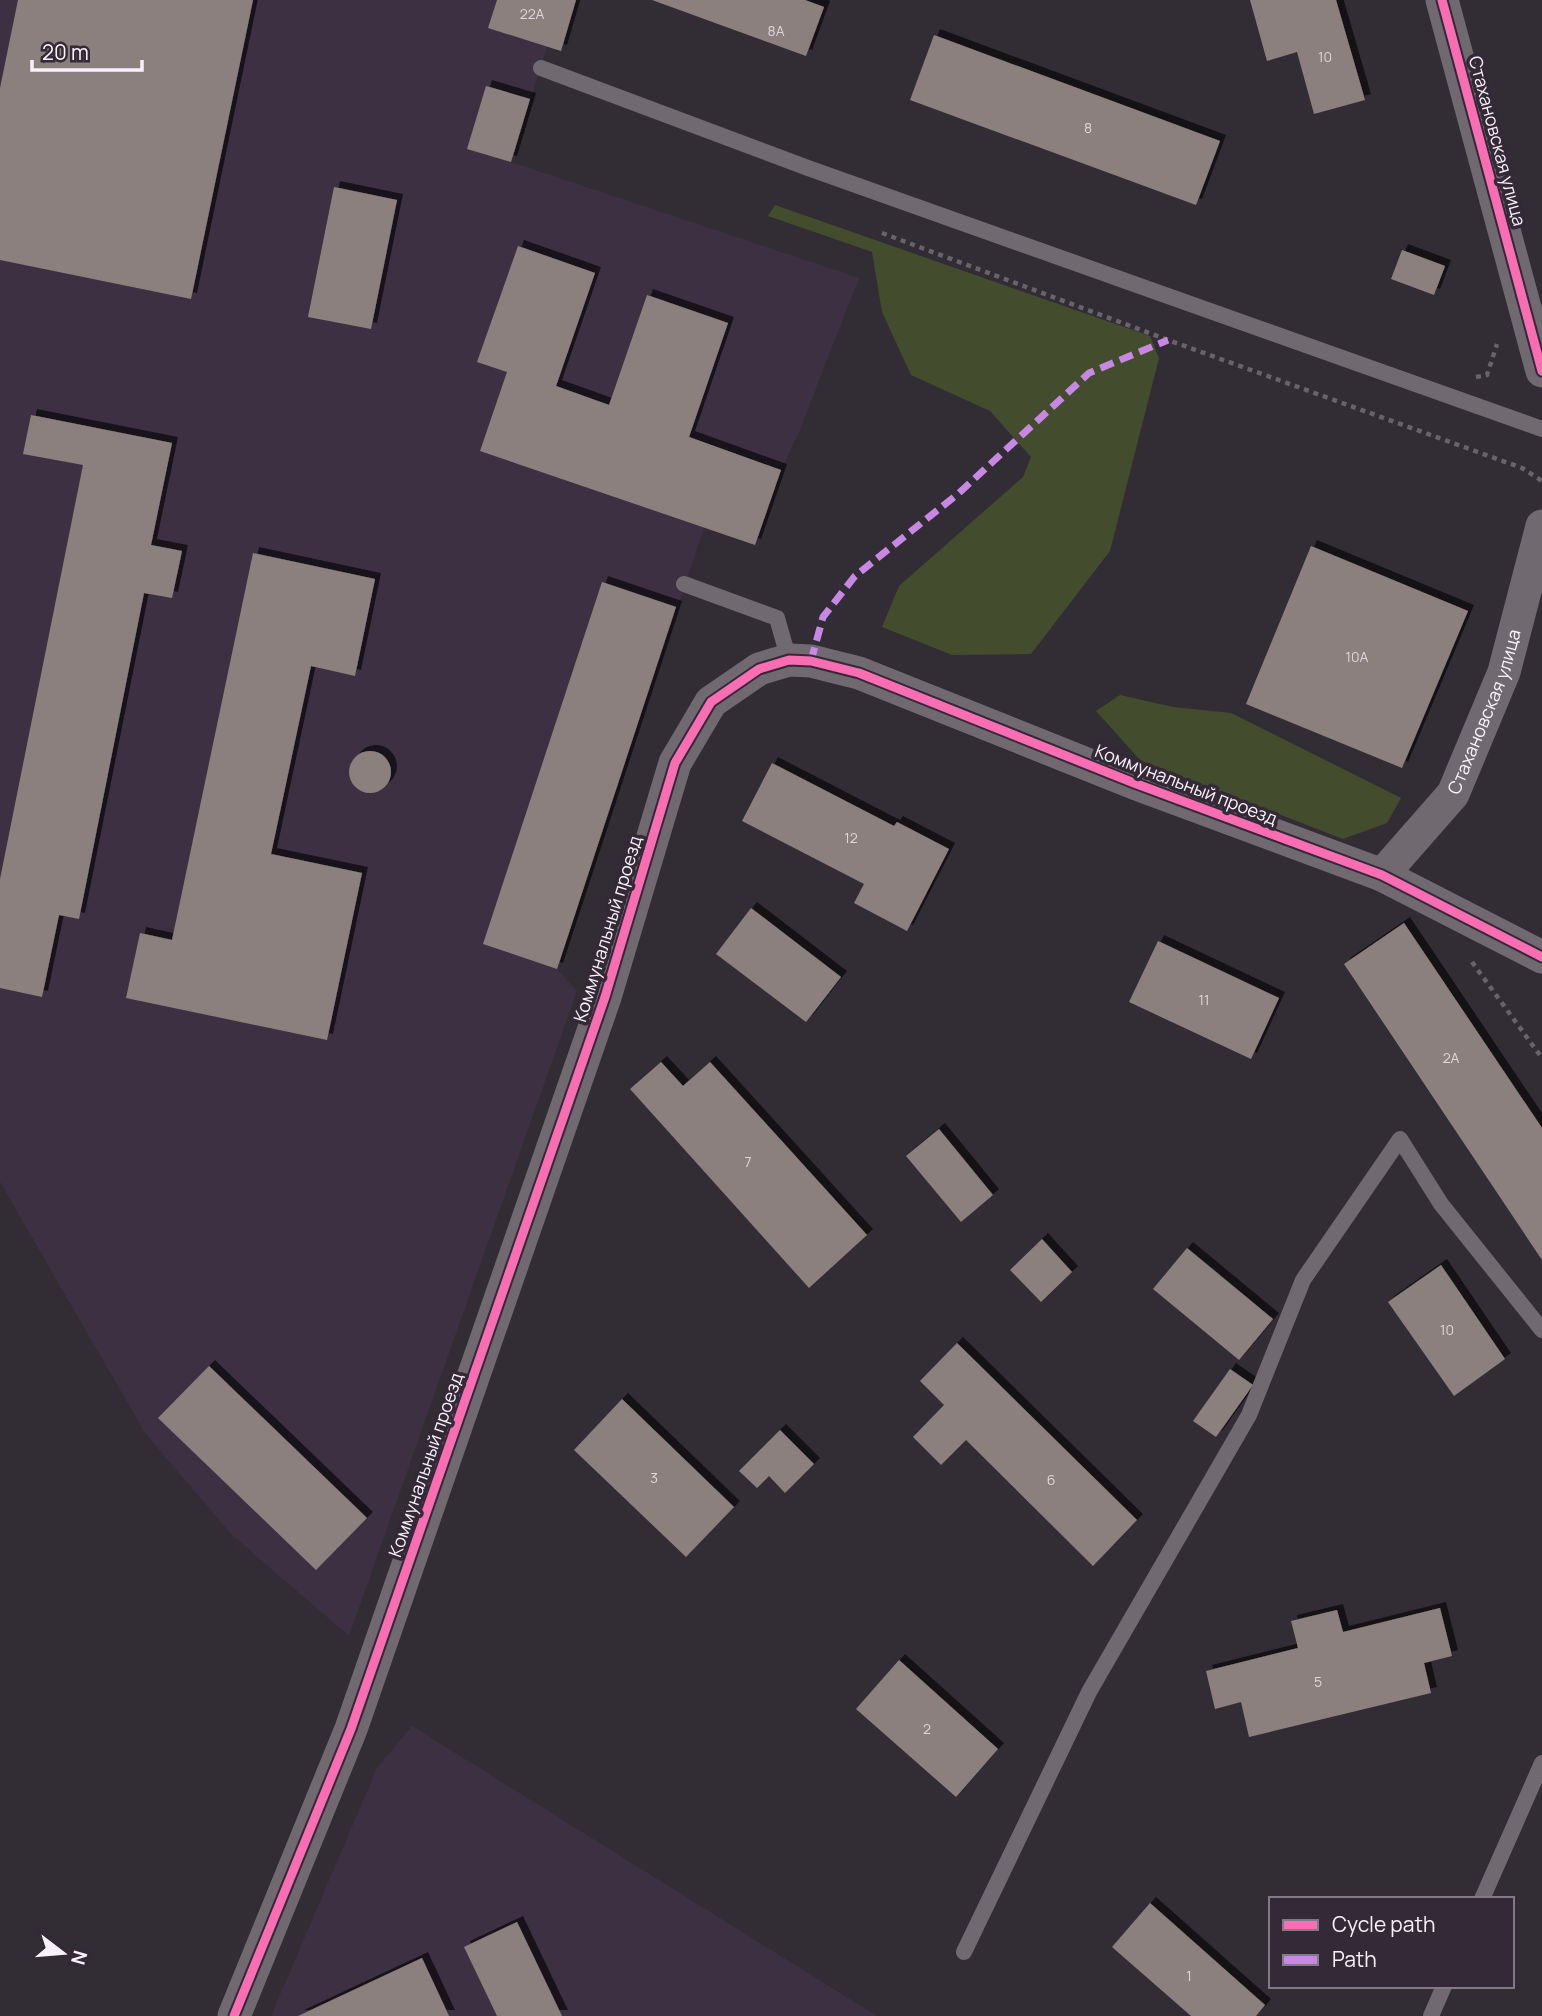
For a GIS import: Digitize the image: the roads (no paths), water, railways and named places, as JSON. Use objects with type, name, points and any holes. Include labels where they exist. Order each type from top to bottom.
[{"type":"street","name":"Стахановская улица","points":[[1442,0],[1542,371]]},
{"type":"street","name":"Стахановская улица","points":[[1382,875],[1453,794],[1504,672],[1542,526]]},
{"type":"street","name":"Коммунальный проезд","points":[[234,2016],[351,1729],[605,997],[675,763],[711,702],[759,669],[789,660],[811,661],[859,673],[1134,783],[1382,875],[1542,957]]},
{"type":"lane","points":[[541,68],[808,169],[1542,429]]},
{"type":"lane","points":[[684,584],[777,618],[789,660]]},
{"type":"lane","points":[[964,1952],[1089,1692],[1248,1415],[1303,1280],[1401,1139],[1441,1204],[1542,1330]]},
{"type":"lane","points":[[1483,1897],[1542,1762]]},
{"type":"lane","points":[[1431,2016],[1443,1988]]}]
